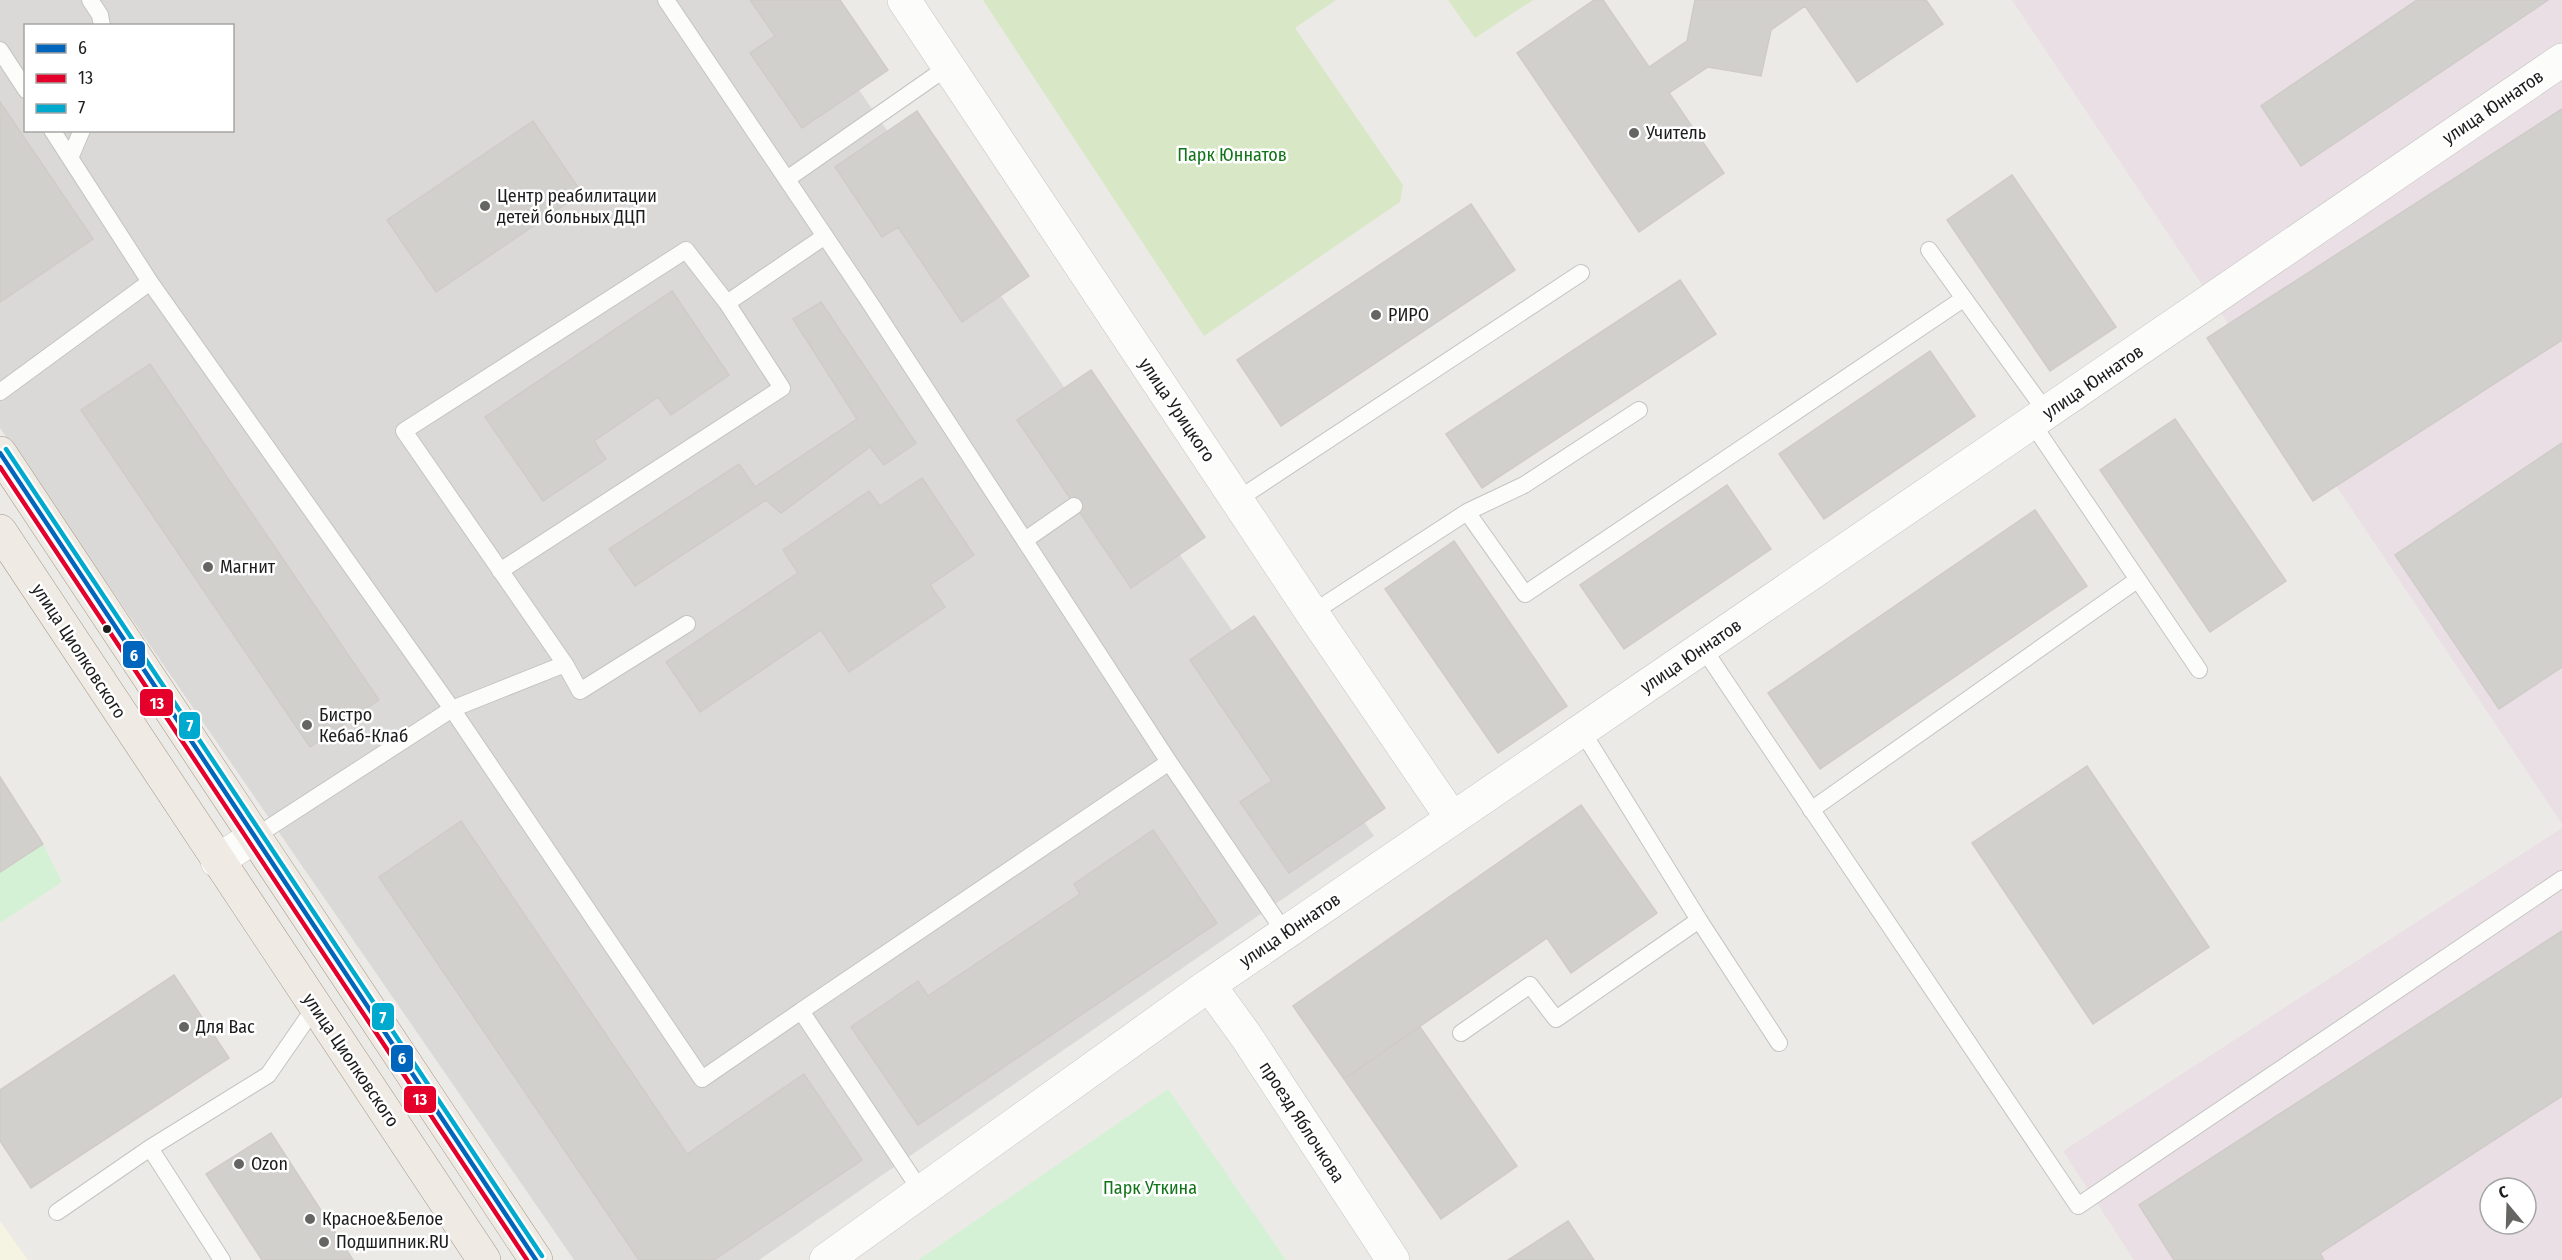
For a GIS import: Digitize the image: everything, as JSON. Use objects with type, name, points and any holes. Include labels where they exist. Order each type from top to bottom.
[{"type":"main road","points":[[0,453],[536,1260]]},
{"type":"main road","name":"улица Циолковского","points":[[0,531],[484,1260]]},
{"type":"street","name":"улица Урицкого","points":[[904,0],[1236,500],[1452,818]]},
{"type":"street","name":"улица Юннатов","points":[[826,1260],[1209,985],[2562,60]]},
{"type":"street","points":[[217,861],[255,836]]},
{"type":"street","name":"проезд Яблочкова","points":[[1209,985],[1246,1036],[1393,1260]]},
{"type":"lane","points":[[90,0],[100,15],[102,24]]},
{"type":"lane","points":[[666,0],[787,178],[1169,762],[1285,933]]},
{"type":"lane","points":[[0,50],[24,87]]},
{"type":"lane","points":[[787,178],[949,66]]},
{"type":"lane","points":[[53,132],[150,282],[452,709],[702,1079],[1169,762]]},
{"type":"lane","points":[[70,158],[81,132]]},
{"type":"lane","points":[[727,303],[825,236]]},
{"type":"lane","points":[[500,570],[782,388],[727,303],[686,250],[404,431],[500,570],[565,664],[580,691],[687,624]]},
{"type":"lane","points":[[1929,250],[2040,418],[2137,580],[2199,670]]},
{"type":"lane","points":[[1236,500],[1581,273]]},
{"type":"lane","points":[[0,392],[150,282]]},
{"type":"lane","points":[[1467,513],[1525,594],[1963,299]]},
{"type":"lane","points":[[1312,613],[1467,513],[1524,485],[1639,410]]},
{"type":"lane","points":[[1025,540],[1074,506]]},
{"type":"lane","points":[[1811,810],[2137,580]]},
{"type":"lane","points":[[1703,648],[2078,1206],[2562,879]]},
{"type":"lane","points":[[255,836],[452,709],[565,664]]},
{"type":"lane","points":[[1582,730],[1699,920],[1779,1043]]},
{"type":"lane","points":[[1461,1033],[1530,985],[1556,1019],[1699,920]]},
{"type":"lane","points":[[57,1212],[150,1148],[268,1075],[315,1007]]},
{"type":"lane","points":[[801,1011],[921,1191]]},
{"type":"lane","points":[[150,1148],[222,1260]]},
{"type":"shaded area","points":[[0,0],[797,0],[1374,836],[759,1260],[574,1260],[0,428]]},
{"type":"shaded area","points":[[2012,0],[2562,0],[2562,824]]},
{"type":"shaded area","points":[[2562,828],[2562,1260],[2134,1260],[2063,1151]]},
{"type":"shaded area","points":[[0,1221],[28,1260],[0,1260]]},
{"type":"green space","name":"Парк Юннатов","points":[[983,0],[1336,0],[1295,28],[1403,185],[1400,202],[1204,336]]},
{"type":"green space","points":[[1448,0],[1533,0],[1475,38]]},
{"type":"green space","points":[[0,777],[43,844],[62,882],[0,923]]},
{"type":"green space","name":"Парк Уткина","points":[[1168,1089],[1286,1260],[918,1260]]},
{"type":"building","points":[[750,0],[840,0],[888,70],[802,128],[750,53],[775,36]]},
{"type":"building","name":"Учитель","points":[[1594,0],[1603,0],[1649,67],[1687,41],[1695,0],[1926,0],[1943,24],[1857,82],[1805,6],[1771,30],[1761,76],[1708,67],[1669,93],[1724,173],[1639,232],[1517,53]]},
{"type":"building","points":[[2417,0],[2548,0],[2301,166],[2261,106]]},
{"type":"building","points":[[0,102],[93,239],[0,302]]},
{"type":"building","points":[[2562,109],[2562,340],[2313,501],[2207,338]]},
{"type":"building","points":[[917,111],[1029,276],[962,322],[898,227],[882,237],[835,167]]},
{"type":"building","name":"Центр реабилитации детей больных ДЦП","points":[[533,121],[582,193],[436,292],[387,220]]},
{"type":"building","points":[[2012,175],[2116,327],[2050,371],[1947,220]]},
{"type":"building","name":"РИРО","points":[[1471,204],[1515,270],[1281,426],[1237,360]]},
{"type":"building","points":[[1680,280],[1716,334],[1482,488],[1446,434]]},
{"type":"building","points":[[672,291],[729,375],[671,415],[658,397],[594,441],[606,459],[543,501],[485,417]]},
{"type":"building","points":[[821,302],[916,443],[884,465],[870,447],[781,513],[766,500],[635,586],[609,549],[739,464],[755,487],[857,419],[793,319]]},
{"type":"building","points":[[1930,351],[1975,416],[1824,519],[1779,454]]},
{"type":"building","points":[[150,364],[379,700],[310,747],[81,410]]},
{"type":"building","points":[[1091,370],[1205,537],[1131,588],[1017,420]]},
{"type":"building","points":[[2175,419],[2286,581],[2210,632],[2100,470]]},
{"type":"building","points":[[2562,443],[2562,667],[2499,709],[2395,555]]},
{"type":"building","points":[[922,478],[974,555],[930,585],[945,607],[849,672],[821,630],[700,712],[666,662],[798,573],[783,550],[869,491],[880,506]]},
{"type":"building","points":[[1727,485],[1771,549],[1624,649],[1580,585]]},
{"type":"building","points":[[2035,510],[2087,586],[1820,769],[1768,693]]},
{"type":"building","points":[[1454,541],[1567,706],[1498,753],[1385,589]]},
{"type":"building","points":[[1254,616],[1385,808],[1289,873],[1240,802],[1272,781],[1190,660]]},
{"type":"building","points":[[2087,766],[2209,947],[2093,1024],[1972,843]]},
{"type":"building","points":[[0,777],[43,844],[0,872]]},
{"type":"building","points":[[1581,805],[1657,913],[1571,973],[1547,938],[1344,1079],[1293,1006]]},
{"type":"building","points":[[461,821],[687,1154],[804,1074],[862,1160],[714,1260],[639,1260],[379,877]]},
{"type":"building","points":[[1153,830],[1217,923],[918,1125],[851,1027],[918,981],[928,996],[1080,894],[1074,884]]},
{"type":"building","points":[[2562,931],[2562,1096],[2320,1253],[2324,1260],[2174,1260],[2139,1205]]},
{"type":"building","points":[[174,975],[229,1058],[31,1188],[0,1141],[0,1090]]},
{"type":"building","points":[[1420,1027],[1517,1166],[1441,1219],[1344,1079]]},
{"type":"building","points":[[271,1133],[353,1260],[262,1260],[206,1174]]},
{"type":"building","points":[[1568,1221],[1594,1260],[1508,1260]]},
{"type":"transit line","name":"7","points":[[6,449],[542,1256]]},
{"type":"transit line","name":"6","points":[[0,453],[536,1260]]},
{"type":"transit line","name":"13","points":[[0,467],[527,1260]]},
{"type":"place","name":"Учитель","points":[[1634,133]]},
{"type":"place","name":"Центр реабилитации детей больных ДЦП","points":[[485,206]]},
{"type":"place","name":"РИРО","points":[[1376,315]]},
{"type":"place","name":"Магнит","points":[[208,567]]},
{"type":"place","name":"Бистро Кебаб-Клаб","points":[[307,725]]},
{"type":"place","name":"Для Вас","points":[[184,1027]]},
{"type":"place","name":"Ozon","points":[[239,1164]]},
{"type":"place","name":"Красное&Белое","points":[[310,1219]]},
{"type":"place","name":"Подшипник.RU","points":[[324,1242]]}]
